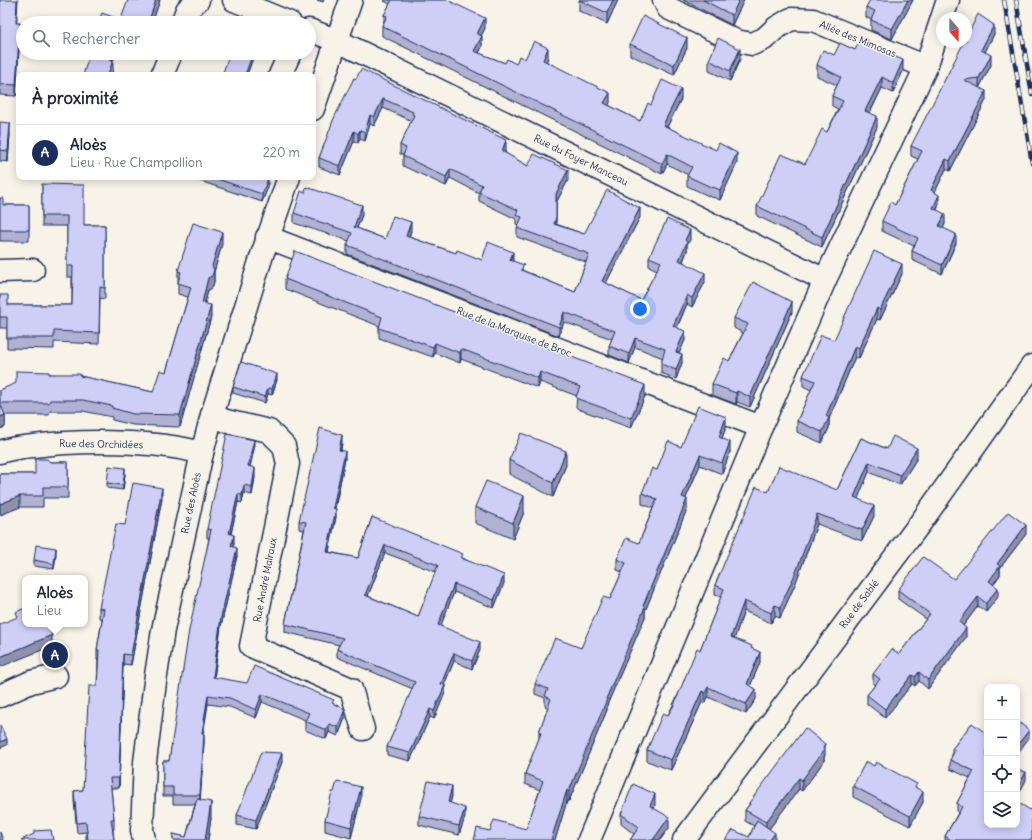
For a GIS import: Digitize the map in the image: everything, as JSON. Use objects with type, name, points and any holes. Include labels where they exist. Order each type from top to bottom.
[{"type":"street","points":[[185,16],[187,10],[198,0]]},
{"type":"street","points":[[234,0],[273,16]]},
{"type":"street","points":[[316,101],[338,41],[350,0]]},
{"type":"street","name":"Allée des Mimosas","points":[[664,0],[668,8],[736,41],[752,44],[764,39],[776,28],[792,19],[813,20],[926,67]]},
{"type":"street","points":[[589,840],[761,427],[825,280],[926,67],[948,0]]},
{"type":"street","name":"Rue du Foyer Manceau","points":[[316,33],[338,41],[825,280]]},
{"type":"street","points":[[163,72],[168,60]]},
{"type":"street","points":[[281,72],[287,60]]},
{"type":"street","name":"Rue des Aloès","points":[[144,840],[142,830],[145,762],[163,630],[202,453],[212,415],[267,237],[288,180]]},
{"type":"street","name":"Rue de la Marquise de Broc","points":[[267,237],[761,427]]},
{"type":"street","points":[[0,271],[33,270]]},
{"type":"street","name":"Rue de Sablé","points":[[684,840],[921,522],[1032,366]]},
{"type":"street","name":"Rue André Malraux","points":[[212,415],[226,421],[269,430],[284,446],[288,464],[251,646],[350,690],[363,729]]},
{"type":"street","name":"Rue des Orchidées","points":[[0,452],[58,443],[114,443],[183,448],[202,453]]},
{"type":"street","points":[[0,696],[31,682],[56,676]]},
{"type":"building","points":[[0,0],[17,0],[16,60],[18,60],[16,85],[0,84]]},
{"type":"building","points":[[128,0],[156,0],[150,16],[122,16]]},
{"type":"building","points":[[392,0],[447,0],[485,18],[477,34],[482,36],[474,51],[505,63],[507,59],[516,64],[519,56],[525,59],[534,41],[548,48],[543,60],[610,93],[604,103],[640,121],[648,103],[651,105],[662,80],[681,89],[663,125],[716,150],[719,143],[737,153],[720,190],[687,176],[692,167],[667,154],[662,164],[382,26],[387,16],[384,15]]},
{"type":"building","points":[[579,0],[613,0],[607,13]]},
{"type":"building","points":[[703,0],[739,0],[732,15]]},
{"type":"building","points":[[870,0],[908,0],[892,29],[871,20],[875,11],[866,7]]},
{"type":"building","points":[[102,13],[110,16],[101,16]]},
{"type":"building","points":[[978,14],[994,25],[981,50],[991,55],[979,78],[964,80],[986,91],[950,161],[946,159],[931,190],[939,195],[933,208],[945,214],[939,226],[956,234],[942,265],[912,251],[918,238],[882,221],[891,202],[895,205],[922,151],[911,146],[961,48],[972,48],[972,26]]},
{"type":"building","points":[[643,16],[687,38],[674,65],[630,44]]},
{"type":"building","points":[[718,38],[740,49],[730,71],[709,60]]},
{"type":"building","points":[[859,42],[903,60],[893,83],[882,77],[865,111],[877,116],[822,237],[757,206],[781,154],[805,164],[822,129],[827,132],[843,101],[832,96],[841,77],[817,65],[823,50],[834,55],[840,43],[855,50]]},
{"type":"building","points":[[88,60],[113,60],[109,72],[84,72]]},
{"type":"building","points":[[227,60],[250,60],[246,72],[223,72]]},
{"type":"building","points":[[361,69],[506,140],[502,151],[528,166],[534,154],[568,170],[556,194],[556,217],[554,224],[584,234],[607,190],[640,208],[602,281],[641,300],[661,262],[649,257],[667,219],[690,230],[685,240],[687,242],[679,260],[705,273],[692,298],[687,295],[673,326],[685,331],[676,352],[682,354],[676,370],[661,364],[665,349],[635,338],[629,354],[609,346],[615,331],[564,312],[559,327],[347,245],[352,233],[294,213],[301,191],[305,193],[306,187],[362,205],[354,227],[385,239],[393,216],[411,222],[406,236],[456,253],[457,250],[482,260],[488,242],[513,252],[510,260],[524,265],[521,270],[575,292],[589,254],[517,228],[522,217],[516,215],[518,210],[479,192],[482,185],[450,169],[446,177],[403,156],[406,148],[400,145],[414,115],[412,114],[413,112],[383,99],[374,117],[370,115],[365,132],[360,130],[358,134],[354,131],[340,166],[319,158],[334,118],[354,78],[356,79]]},
{"type":"building","points":[[0,122],[10,123],[8,151],[0,150]]},
{"type":"building","points":[[220,180],[268,180],[262,194]]},
{"type":"building","points":[[42,184],[84,185],[84,225],[105,225],[105,288],[100,287],[99,333],[54,331],[54,338],[7,338],[7,317],[0,317],[0,295],[8,295],[8,305],[72,305],[73,266],[67,266],[67,216],[42,216]]},
{"type":"building","points":[[0,198],[3,198],[3,205],[29,205],[29,230],[0,230]]},
{"type":"building","points":[[193,223],[222,232],[212,266],[214,270],[212,276],[208,278],[202,303],[211,305],[180,415],[133,414],[112,408],[112,406],[83,400],[50,400],[49,403],[0,403],[0,390],[16,383],[16,371],[49,372],[49,374],[80,374],[80,376],[153,392],[160,370],[166,372],[191,287],[178,283],[181,272],[178,271]]},
{"type":"building","points":[[295,251],[645,385],[631,418],[578,399],[576,397],[580,387],[540,372],[538,378],[461,349],[460,353],[435,343],[433,347],[379,328],[382,317],[285,279]]},
{"type":"building","points":[[874,251],[902,264],[880,310],[877,308],[859,348],[855,346],[826,416],[829,418],[822,432],[797,421],[815,381],[803,376],[821,335],[834,340]]},
{"type":"building","points":[[753,282],[792,302],[750,397],[737,391],[736,393],[712,384],[724,358],[729,361],[748,324],[734,318]]},
{"type":"building","points":[[241,362],[277,374],[272,389],[268,388],[265,397],[233,387]]},
{"type":"building","points":[[0,403],[5,415],[0,417]]},
{"type":"building","points":[[698,406],[726,417],[719,437],[730,442],[722,463],[700,455],[682,497],[687,499],[643,606],[645,607],[569,791],[567,790],[551,840],[474,840],[477,828],[490,831],[494,820],[526,829],[543,781],[525,774],[541,733],[539,732],[551,699],[545,696],[548,689],[535,684],[555,638],[581,648],[603,597],[610,599],[626,563],[617,559],[626,538],[639,543],[657,499],[642,493],[652,468],[657,470],[668,441],[681,447]]},
{"type":"building","points":[[320,428],[342,435],[339,450],[345,451],[333,508],[336,509],[327,552],[358,558],[372,517],[463,554],[461,558],[504,575],[494,600],[454,584],[438,625],[480,642],[472,661],[454,653],[441,684],[445,685],[434,711],[430,709],[410,753],[387,747],[415,682],[337,649],[343,638],[285,624],[306,522],[299,521]],"holes":[[[385,545],[438,565],[418,617],[365,595]]]},
{"type":"building","points":[[521,433],[566,451],[553,483],[509,460]]},
{"type":"building","points":[[227,434],[254,440],[248,466],[255,468],[252,487],[244,485],[242,495],[238,494],[229,533],[234,535],[231,546],[237,548],[221,617],[213,677],[247,683],[254,666],[334,700],[332,703],[345,709],[338,727],[329,724],[326,730],[305,721],[309,713],[262,694],[256,710],[230,698],[208,695],[202,733],[204,734],[200,795],[173,795],[173,787],[163,787],[163,761],[169,761],[189,630],[211,530],[207,529]]},
{"type":"building","points":[[893,436],[917,448],[900,475],[869,462],[854,497],[874,506],[862,530],[817,514],[796,572],[780,607],[775,605],[771,613],[744,601],[731,637],[752,646],[751,648],[760,652],[747,684],[756,689],[746,704],[708,687],[705,693],[702,691],[671,760],[647,750],[663,713],[668,715],[674,705],[697,648],[700,650],[724,589],[715,585],[756,487],[768,492],[779,466],[837,490],[861,438],[887,449]]},
{"type":"building","points":[[35,459],[47,459],[50,462],[68,462],[68,487],[43,487],[43,496],[20,496],[0,504],[0,474],[35,474]]},
{"type":"building","points":[[109,466],[125,468],[123,485],[107,483]]},
{"type":"building","points":[[486,481],[524,496],[513,523],[475,507]]},
{"type":"building","points":[[133,483],[162,488],[131,655],[123,654],[119,778],[110,778],[114,819],[111,819],[114,840],[88,840],[86,822],[77,823],[74,791],[83,790],[89,686],[97,686],[99,650],[97,650],[104,609],[99,608],[116,524],[125,525]]},
{"type":"building","points":[[1008,512],[1026,525],[997,564],[1000,566],[989,581],[998,588],[986,603],[978,597],[959,622],[966,628],[928,680],[919,672],[915,677],[912,675],[885,709],[867,695],[880,679],[873,674],[892,649],[899,654],[930,614],[898,590],[923,557],[954,579]]},
{"type":"building","points":[[36,545],[56,548],[54,564],[34,560]]},
{"type":"building","points":[[22,609],[22,627],[48,627],[52,635],[0,657],[0,624],[18,617],[16,612]]},
{"type":"building","points":[[972,723],[984,732],[984,828],[1020,828],[1020,804],[1032,811],[1032,840],[951,840],[945,836],[962,807],[957,803],[974,771],[950,760],[955,750],[952,749]]},
{"type":"building","points":[[1020,723],[1029,730],[1020,742]]},
{"type":"building","points":[[0,725],[7,739],[0,742]]},
{"type":"building","points":[[805,728],[825,744],[823,748],[824,750],[802,780],[799,778],[766,822],[745,810]]},
{"type":"building","points":[[261,752],[282,753],[256,820],[237,815]]},
{"type":"building","points":[[866,761],[874,766],[876,762],[917,784],[915,787],[923,792],[910,816],[853,786]]},
{"type":"building","points":[[1020,771],[1026,772],[1020,783]]},
{"type":"building","points":[[337,781],[361,787],[351,827],[325,820],[332,792],[334,792]]},
{"type":"building","points":[[428,781],[452,786],[448,802],[465,808],[459,826],[419,816]]},
{"type":"building","points":[[633,784],[655,794],[650,806],[669,817],[653,840],[630,840],[639,827],[621,814]]},
{"type":"building","points":[[197,799],[211,802],[205,840],[173,840],[173,834],[186,837]]},
{"type":"building","points":[[757,820],[775,833],[770,840],[725,840],[733,830],[749,837]]},
{"type":"building","points":[[51,830],[53,840],[21,840],[34,834],[34,831]]},
{"type":"building","points":[[0,832],[3,840],[0,840]]},
{"type":"railway","points":[[1004,0],[1032,163]]},
{"type":"railway","points":[[1016,0],[1032,94]]},
{"type":"place","name":"Aloès","points":[[55,655]]}]
